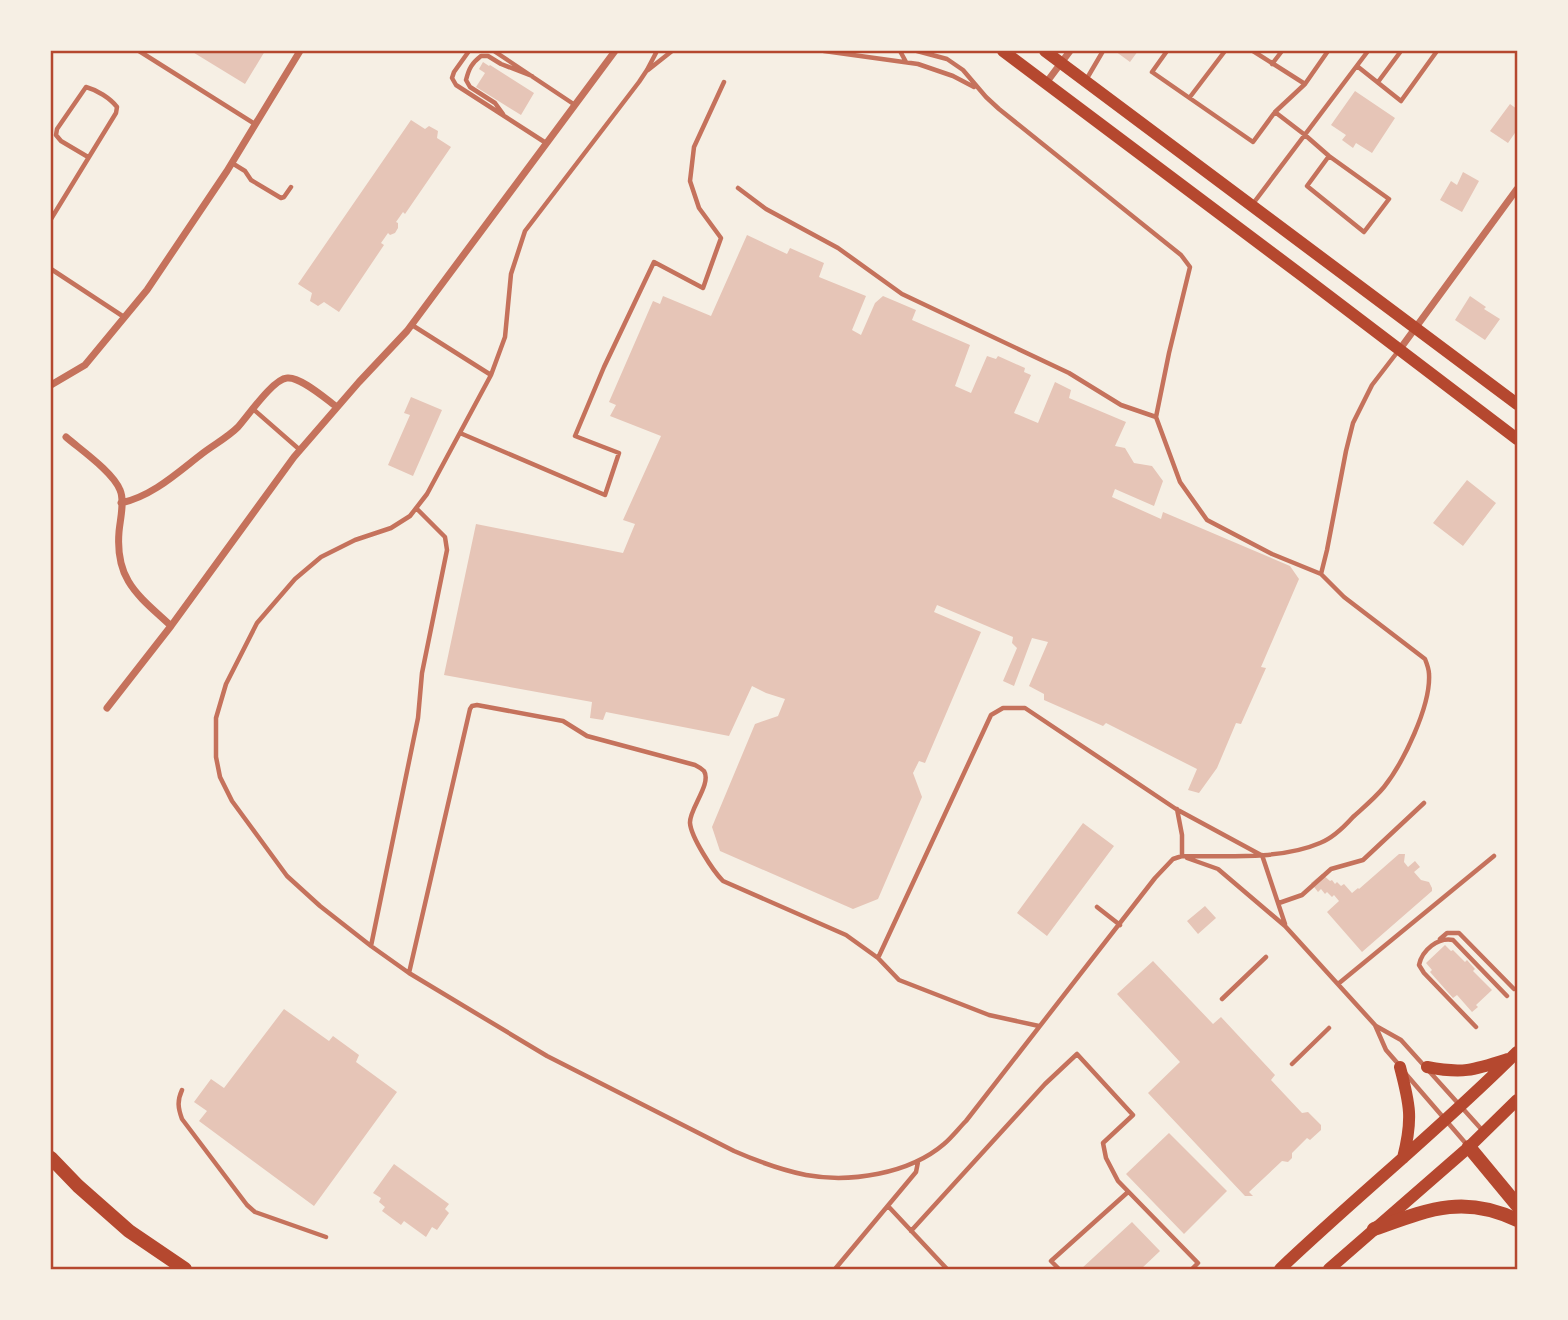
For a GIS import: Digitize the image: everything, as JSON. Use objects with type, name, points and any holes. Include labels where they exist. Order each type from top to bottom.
[{"type":"highway","points":[[1469,1147],[1517,1205]]},
{"type":"highway","points":[[51,1158],[129,1231],[185,1269]]},
{"type":"highway","points":[[1374,1229],[1442,1207],[1476,1207],[1517,1220]]},
{"type":"main road","points":[[1003,51],[1517,439]]},
{"type":"main road","points":[[1045,51],[1517,404]]},
{"type":"main road","points":[[1427,1068],[1470,1071],[1514,1055]]},
{"type":"main road","points":[[1280,1269],[1462,1106],[1514,1055]]},
{"type":"main road","points":[[1400,1067],[1410,1114],[1410,1129],[1403,1158]]},
{"type":"main road","points":[[1329,1269],[1469,1147],[1517,1100]]},
{"type":"street","points":[[51,384],[85,365],[146,290],[232,163],[300,51]]},
{"type":"street","points":[[107,708],[171,626],[300,450],[412,324],[615,51]]},
{"type":"street","points":[[1046,83],[1070,51]]},
{"type":"street","points":[[1400,349],[1517,190]]},
{"type":"street","points":[[121,503],[169,481],[237,428],[252,408],[280,380],[289,377],[300,381],[337,407]]},
{"type":"street","points":[[66,437],[113,478],[121,492],[118,547],[121,564],[133,591],[171,626]]},
{"type":"lane","points":[[139,51],[256,124]]},
{"type":"lane","points":[[469,51],[454,72],[452,78],[456,85],[546,144]]},
{"type":"lane","points":[[494,51],[575,105]]},
{"type":"lane","points":[[657,51],[647,71],[525,231],[511,274],[505,337],[491,374],[427,494],[410,516],[391,528],[355,540],[321,556],[295,579],[257,623],[226,684],[216,718],[216,757],[220,777],[232,802],[287,876],[320,906],[409,973],[547,1056],[734,1151],[754,1160],[805,1175],[828,1177],[883,1174],[918,1161],[943,1145],[966,1121],[1155,878],[1173,859],[1182,856],[1262,855],[1301,849],[1321,843],[1342,828],[1384,788],[1408,750],[1423,710],[1430,673],[1425,659],[1345,597],[1321,574],[1272,554],[1207,520],[1180,482],[1156,417],[1190,267],[1181,255],[999,109],[963,70],[947,59],[918,51]]},
{"type":"lane","points":[[647,71],[673,51]]},
{"type":"lane","points":[[824,51],[906,62],[945,73],[978,89]]},
{"type":"lane","points":[[900,51],[906,62]]},
{"type":"lane","points":[[1085,81],[1103,51]]},
{"type":"lane","points":[[1167,51],[1152,72],[1253,142],[1275,112],[1305,85],[1328,51]]},
{"type":"lane","points":[[1190,98],[1225,51]]},
{"type":"lane","points":[[1253,51],[1305,85]]},
{"type":"lane","points":[[1272,64],[1282,51]]},
{"type":"lane","points":[[1252,206],[1368,51]]},
{"type":"lane","points":[[1378,82],[1401,51]]},
{"type":"lane","points":[[1357,66],[1401,101],[1437,51]]},
{"type":"lane","points":[[506,117],[495,103],[470,87],[466,80],[473,62],[481,56],[488,56],[532,76]]},
{"type":"lane","points":[[460,433],[605,495],[619,453],[575,436],[653,262],[703,288],[721,238],[699,208],[690,181],[694,147],[723,82]]},
{"type":"lane","points":[[51,219],[116,113],[117,107],[113,102],[86,87],[57,129],[56,135],[61,141],[88,157]]},
{"type":"lane","points":[[1275,112],[1329,156],[1389,199],[1364,232],[1307,186],[1329,156]]},
{"type":"lane","points":[[232,163],[245,171],[251,180],[281,198],[291,187]]},
{"type":"lane","points":[[737,188],[766,209],[838,248],[902,294],[1069,373],[1122,405],[1156,417]]},
{"type":"lane","points":[[51,269],[124,317]]},
{"type":"lane","points":[[412,324],[491,374]]},
{"type":"lane","points":[[1321,574],[1353,424],[1372,385],[1400,349]]},
{"type":"lane","points":[[252,408],[300,450]]},
{"type":"lane","points":[[371,946],[418,718],[422,673],[447,550],[445,537],[416,508]]},
{"type":"lane","points":[[409,973],[470,709],[477,705],[562,721],[587,736],[695,765],[706,777],[689,820],[691,829],[713,871],[723,881],[846,935],[878,958],[899,979],[989,1015],[1039,1027]]},
{"type":"lane","points":[[878,958],[991,715],[1003,708],[1025,708],[1177,808],[1262,855],[1285,926]]},
{"type":"lane","points":[[1279,904],[1302,895],[1331,869],[1363,860],[1424,803]]},
{"type":"lane","points":[[1177,808],[1182,835],[1182,856]]},
{"type":"lane","points":[[1182,856],[1218,869],[1285,926],[1375,1025],[1401,1040],[1484,1132]]},
{"type":"lane","points":[[1338,984],[1494,856]]},
{"type":"lane","points":[[1097,906],[1120,925]]},
{"type":"lane","points":[[1476,1027],[1419,965],[1421,958],[1437,942],[1447,933],[1459,933],[1514,989]]},
{"type":"lane","points":[[1437,942],[1453,940],[1507,996]]},
{"type":"lane","points":[[1222,999],[1266,957]]},
{"type":"lane","points":[[1375,1025],[1386,1050],[1469,1147]]},
{"type":"lane","points":[[1292,1064],[1329,1028]]},
{"type":"lane","points":[[911,1231],[1045,1084],[1077,1054],[1133,1115],[1103,1143],[1106,1158],[1118,1181],[1198,1263],[1192,1269]]},
{"type":"lane","points":[[182,1090],[178,1098],[178,1109],[182,1119],[247,1205],[255,1212],[327,1237]]},
{"type":"lane","points":[[835,1269],[916,1172],[918,1161]]},
{"type":"lane","points":[[1059,1269],[1051,1261],[1128,1192]]},
{"type":"lane","points":[[888,1206],[947,1269]]},
{"type":"building","points":[[191,51],[265,51],[245,84]]},
{"type":"building","points":[[1115,51],[1138,51],[1130,62]]},
{"type":"building","points":[[483,62],[534,93],[521,115],[476,87],[485,73],[479,69]]},
{"type":"building","points":[[1355,91],[1395,118],[1372,153],[1356,143],[1353,148],[1342,140],[1346,135],[1331,125]]},
{"type":"building","points":[[1510,104],[1517,109],[1517,130],[1508,143],[1490,131]]},
{"type":"building","points":[[411,120],[425,129],[429,126],[438,131],[437,138],[451,147],[405,214],[403,212],[396,222],[398,228],[395,233],[388,233],[381,243],[384,245],[339,312],[324,302],[318,306],[310,301],[312,293],[298,284]]},
{"type":"building","points":[[1463,172],[1479,181],[1462,212],[1440,200],[1451,181],[1457,185]]},
{"type":"building","points":[[747,235],[787,254],[790,248],[824,263],[819,277],[866,296],[852,330],[861,335],[875,303],[883,296],[916,310],[912,320],[970,345],[955,386],[971,393],[987,356],[996,359],[998,356],[1025,368],[1024,372],[1031,375],[1014,413],[1038,423],[1055,382],[1071,390],[1069,398],[1126,422],[1115,446],[1125,448],[1134,463],[1152,466],[1163,481],[1154,506],[1115,489],[1112,497],[1161,519],[1163,512],[1290,566],[1299,579],[1261,667],[1266,668],[1241,724],[1236,723],[1217,768],[1199,793],[1188,790],[1197,769],[1106,723],[1103,726],[1044,700],[1044,694],[1029,686],[1048,642],[1032,638],[1014,686],[1003,681],[1017,648],[1012,643],[1013,637],[937,605],[934,612],[981,632],[925,763],[919,761],[913,773],[922,797],[878,899],[853,909],[720,851],[712,827],[755,724],[778,716],[785,699],[752,686],[729,736],[606,712],[603,720],[590,718],[592,702],[444,675],[476,524],[623,553],[635,524],[623,520],[661,436],[610,416],[616,405],[609,402],[653,301],[660,304],[663,296],[711,316]]},
{"type":"building","points":[[1470,296],[1500,319],[1485,340],[1455,320]]},
{"type":"building","points":[[411,397],[442,410],[413,476],[388,465],[410,415],[404,413]]},
{"type":"building","points":[[1467,480],[1496,503],[1463,546],[1433,523]]},
{"type":"building","points":[[1083,823],[1114,846],[1047,936],[1017,913]]},
{"type":"building","points":[[1399,854],[1405,854],[1404,862],[1408,867],[1415,861],[1420,867],[1414,872],[1421,880],[1429,882],[1432,891],[1362,952],[1327,912],[1339,901],[1334,895],[1332,897],[1327,892],[1325,894],[1321,889],[1318,892],[1311,883],[1322,874],[1335,884],[1344,884],[1352,893]]},
{"type":"building","points":[[1205,906],[1216,918],[1198,934],[1187,921]]},
{"type":"building","points":[[1445,945],[1465,962],[1467,960],[1475,969],[1473,971],[1492,990],[1472,1012],[1457,995],[1453,998],[1430,972],[1432,970],[1426,963]]},
{"type":"building","points":[[1153,961],[1213,1024],[1221,1017],[1275,1075],[1271,1080],[1302,1113],[1308,1112],[1321,1125],[1321,1130],[1310,1140],[1307,1138],[1292,1153],[1288,1162],[1282,1161],[1249,1192],[1253,1196],[1245,1196],[1148,1093],[1180,1062],[1117,994]]},
{"type":"building","points":[[284,1009],[329,1041],[333,1036],[359,1055],[356,1062],[397,1092],[314,1206],[199,1121],[207,1111],[194,1102],[211,1079],[224,1088]]},
{"type":"building","points":[[1169,1133],[1227,1191],[1184,1234],[1126,1174]]},
{"type":"building","points":[[394,1164],[449,1204],[445,1209],[449,1213],[437,1230],[432,1227],[426,1237],[404,1221],[401,1225],[382,1211],[385,1207],[379,1202],[381,1198],[373,1193]]},
{"type":"building","points":[[1132,1222],[1160,1251],[1141,1269],[1081,1269]]}]
